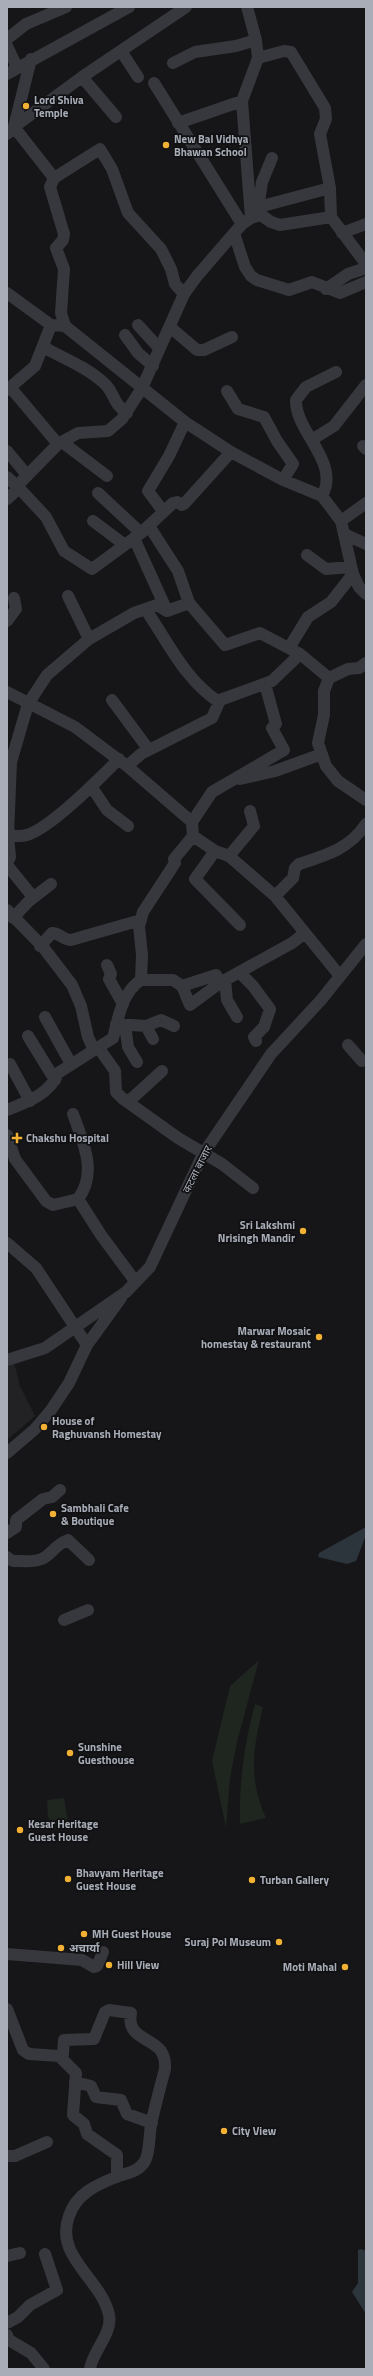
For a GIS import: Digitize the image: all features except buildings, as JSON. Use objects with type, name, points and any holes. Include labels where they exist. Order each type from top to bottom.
[{"type":"street","points":[[7,39],[26,24],[66,7]]},
{"type":"street","points":[[7,46],[12,71],[129,7]]},
{"type":"street","points":[[9,132],[82,77],[186,7]]},
{"type":"street","points":[[247,7],[256,40],[258,58],[242,102],[247,218],[245,267],[251,276],[257,280],[286,290],[312,282],[326,289],[344,293],[366,282]]},
{"type":"street","points":[[173,63],[194,52],[236,46],[256,40]]},
{"type":"street","points":[[121,51],[138,77]]},
{"type":"street","points":[[258,58],[284,51],[291,52],[323,105],[326,113],[320,139],[330,188],[331,217],[366,264]]},
{"type":"street","points":[[9,132],[31,60]]},
{"type":"street","points":[[82,77],[116,117]]},
{"type":"street","points":[[154,83],[178,123],[247,218]]},
{"type":"street","points":[[178,123],[242,102]]},
{"type":"street","points":[[9,132],[54,178]]},
{"type":"street","points":[[184,294],[175,284],[171,269],[161,249],[128,213],[112,169],[100,149],[54,178],[50,187],[64,234],[63,240],[56,248],[64,269],[60,313],[65,326],[185,422],[231,452],[283,480],[322,496],[341,521],[352,570],[359,587],[366,594]]},
{"type":"street","points":[[7,499],[27,475],[60,443],[78,433],[108,430],[127,412],[142,388],[184,294],[196,276],[247,218],[272,158]]},
{"type":"street","points":[[247,218],[330,188]]},
{"type":"street","points":[[247,218],[261,215],[271,222],[280,225],[331,217]]},
{"type":"street","points":[[342,233],[366,224]]},
{"type":"street","points":[[326,289],[348,274],[366,268]]},
{"type":"street","points":[[7,293],[51,325],[65,326]]},
{"type":"street","points":[[138,324],[159,348]]},
{"type":"street","points":[[51,325],[35,366],[8,388],[60,443],[106,476]]},
{"type":"street","points":[[170,327],[197,350],[204,350],[232,337]]},
{"type":"street","points":[[125,335],[135,350],[152,366]]},
{"type":"street","points":[[43,347],[82,368],[102,381],[111,390],[118,406],[127,412]]},
{"type":"street","points":[[322,496],[328,486],[327,476],[313,439],[300,419],[296,400],[306,387],[336,372]]},
{"type":"street","points":[[313,439],[334,426],[366,385]]},
{"type":"street","points":[[227,390],[238,409],[247,413],[261,415],[266,418],[277,441],[292,464],[283,480]]},
{"type":"street","points":[[163,511],[148,491],[169,456],[185,422]]},
{"type":"street","points":[[7,451],[27,475]]},
{"type":"street","points":[[7,477],[46,517],[64,551],[92,569],[137,535],[175,502],[182,505],[184,504],[231,452]]},
{"type":"street","points":[[98,493],[137,535],[178,570],[189,603],[225,645],[260,633],[294,651],[329,678]]},
{"type":"street","points":[[341,521],[366,503]]},
{"type":"street","points":[[93,521],[137,535]]},
{"type":"street","points":[[344,534],[366,544]]},
{"type":"street","points":[[137,535],[167,611]]},
{"type":"street","points":[[307,555],[326,569],[352,570]]},
{"type":"street","points":[[8,835],[27,835],[48,822],[91,786],[123,763],[212,718],[219,702],[272,681],[294,651],[308,617],[331,602],[352,570]]},
{"type":"street","points":[[68,596],[89,639]]},
{"type":"street","points":[[7,621],[16,609],[14,598]]},
{"type":"street","points":[[167,611],[189,603]]},
{"type":"street","points":[[34,897],[7,864],[10,857],[8,835],[9,762],[28,704],[47,675],[89,639],[134,613],[157,605],[167,611]]},
{"type":"street","points":[[146,610],[167,640],[180,664],[210,697],[219,702]]},
{"type":"street","points":[[365,665],[359,668],[348,669],[329,678],[324,691],[324,715],[318,743],[326,766],[338,781],[366,800]]},
{"type":"street","points":[[141,980],[141,920],[143,912],[175,863],[174,859],[193,836],[192,822],[212,792],[284,750],[272,728],[276,724],[265,684]]},
{"type":"street","points":[[7,692],[75,727],[123,763],[192,822]]},
{"type":"street","points":[[112,700],[149,750]]},
{"type":"street","points":[[229,782],[276,771],[322,754]]},
{"type":"street","points":[[91,786],[107,810],[128,826]]},
{"type":"street","points":[[229,856],[254,826],[250,811]]},
{"type":"street","points":[[275,896],[293,878],[295,868],[299,864],[336,851],[357,837],[366,824]]},
{"type":"street","points":[[193,836],[215,850],[229,856],[275,896],[340,976]]},
{"type":"street","points":[[215,850],[195,879],[240,925]]},
{"type":"street","points":[[50,884],[34,897],[9,913],[60,968],[77,994],[82,1006],[88,1037],[115,1071],[116,1092],[203,1154],[222,1164],[253,1188]]},
{"type":"street","points":[[40,946],[52,933],[57,933],[65,940],[71,940],[141,920]]},
{"type":"street","points":[[137,1062],[128,1047],[121,1024],[123,1004],[132,988],[141,980],[173,980],[182,986],[190,1005],[220,983],[221,980],[239,972],[292,943],[305,932]]},
{"type":"street","name":"कटला बाजार","points":[[7,1360],[45,1348],[73,1327],[126,1292],[150,1267],[203,1154],[271,1054],[321,1000],[366,944]]},
{"type":"street","points":[[107,965],[111,974],[109,979],[123,1004]]},
{"type":"street","points":[[239,972],[253,986],[270,1009],[270,1014],[265,1020],[264,1027],[254,1037],[256,1041]]},
{"type":"street","points":[[182,986],[216,975],[221,980],[227,1000],[237,1017]]},
{"type":"street","points":[[45,1017],[71,1064]]},
{"type":"street","points":[[121,1024],[146,1026],[161,1020],[174,1026]]},
{"type":"street","points":[[7,1110],[30,1101],[55,1080],[58,1073],[113,1038],[121,1024]]},
{"type":"street","points":[[146,1026],[153,1039]]},
{"type":"street","points":[[28,1036],[55,1080]]},
{"type":"street","points":[[348,1045],[362,1061]]},
{"type":"street","points":[[10,1064],[30,1101]]},
{"type":"street","points":[[128,1102],[162,1071]]},
{"type":"street","points":[[7,1136],[11,1162],[46,1201],[53,1205],[78,1199],[85,1190],[89,1174],[86,1147],[73,1114]]},
{"type":"street","points":[[78,1199],[101,1235],[135,1281]]},
{"type":"street","points":[[7,1243],[36,1268],[73,1327],[87,1345]]},
{"type":"street","points":[[7,1453],[35,1429],[51,1410],[69,1383],[87,1345],[126,1292]]},
{"type":"street","points":[[7,1533],[16,1527],[16,1520],[39,1502],[52,1497],[60,1490]]},
{"type":"street","points":[[7,1557],[14,1562],[40,1560],[68,1540],[89,1560]]},
{"type":"street","points":[[64,1620],[88,1610]]},
{"type":"street","points":[[7,1954],[82,1960],[94,1967],[97,1966],[103,1952]]},
{"type":"street","points":[[7,2010],[23,2050],[29,2054],[59,2056],[76,2073],[73,2115],[84,2124],[88,2134],[117,2155],[117,2177]]},
{"type":"street","points":[[59,2056],[63,2054],[64,2040],[94,2039],[106,2011],[131,2012],[131,2025],[141,2038],[158,2047],[165,2059],[165,2069],[152,2123],[145,2161],[134,2170],[117,2177],[79,2197],[74,2204],[66,2226],[68,2251],[104,2301],[109,2315],[107,2330],[94,2363],[90,2369]]},
{"type":"street","points":[[75,2082],[91,2086],[96,2097],[121,2100],[127,2114],[152,2123]]},
{"type":"street","points":[[7,2156],[15,2156],[47,2142]]},
{"type":"street","points":[[7,2256],[20,2253]]},
{"type":"street","points":[[7,2323],[18,2316],[30,2305],[57,2290],[45,2254]]},
{"type":"street","points":[[7,2335],[9,2340],[31,2353],[44,2369]]},
{"type":"shaded area","points":[[13,1358],[20,1386],[35,1416],[7,1440],[7,1360]]},
{"type":"shaded area","points":[[366,1527],[366,1535],[356,1561],[347,1564],[318,1557],[319,1553]]},
{"type":"shaded area","points":[[259,1660],[237,1742],[230,1778],[226,1828],[212,1761],[230,1686]]},
{"type":"shaded area","points":[[255,1704],[263,1707],[257,1736],[254,1763],[257,1790],[266,1818],[240,1824],[240,1794],[243,1764]]},
{"type":"shaded area","points":[[64,1798],[68,1823],[56,1826],[48,1817],[47,1800]]},
{"type":"shaded area","points":[[361,2249],[366,2251],[366,2314],[352,2292],[358,2283],[358,2250]]},
{"type":"place","name":"Lord Shiva Temple","points":[[26,106]]},
{"type":"place","name":"New Bal Vidhya Bhawan School","points":[[166,145]]},
{"type":"place","name":"Chakshu Hospital","points":[[17,1138]]},
{"type":"place","name":"Sri Lakshmi Nrisingh Mandir","points":[[303,1231]]},
{"type":"place","name":"Marwar Mosaic homestay & restaurant","points":[[319,1337]]},
{"type":"place","name":"House of Raghuvansh Homestay","points":[[44,1427]]},
{"type":"place","name":"Sambhali Cafe & Boutique","points":[[53,1514]]},
{"type":"place","name":"Sunshine Guesthouse","points":[[70,1753]]},
{"type":"place","name":"Kesar Heritage Guest House","points":[[20,1830]]},
{"type":"place","name":"Bhavyam Heritage Guest House","points":[[68,1879]]},
{"type":"place","name":"Turban Gallery","points":[[252,1880]]},
{"type":"place","name":"MH Guest House","points":[[84,1934]]},
{"type":"place","name":"Suraj Pol Museum","points":[[279,1942]]},
{"type":"place","name":"अचार्या","points":[[61,1948]]},
{"type":"place","name":"Hill View","points":[[109,1965]]},
{"type":"place","name":"Moti Mahal","points":[[345,1967]]},
{"type":"place","name":"City View","points":[[224,2131]]}]
